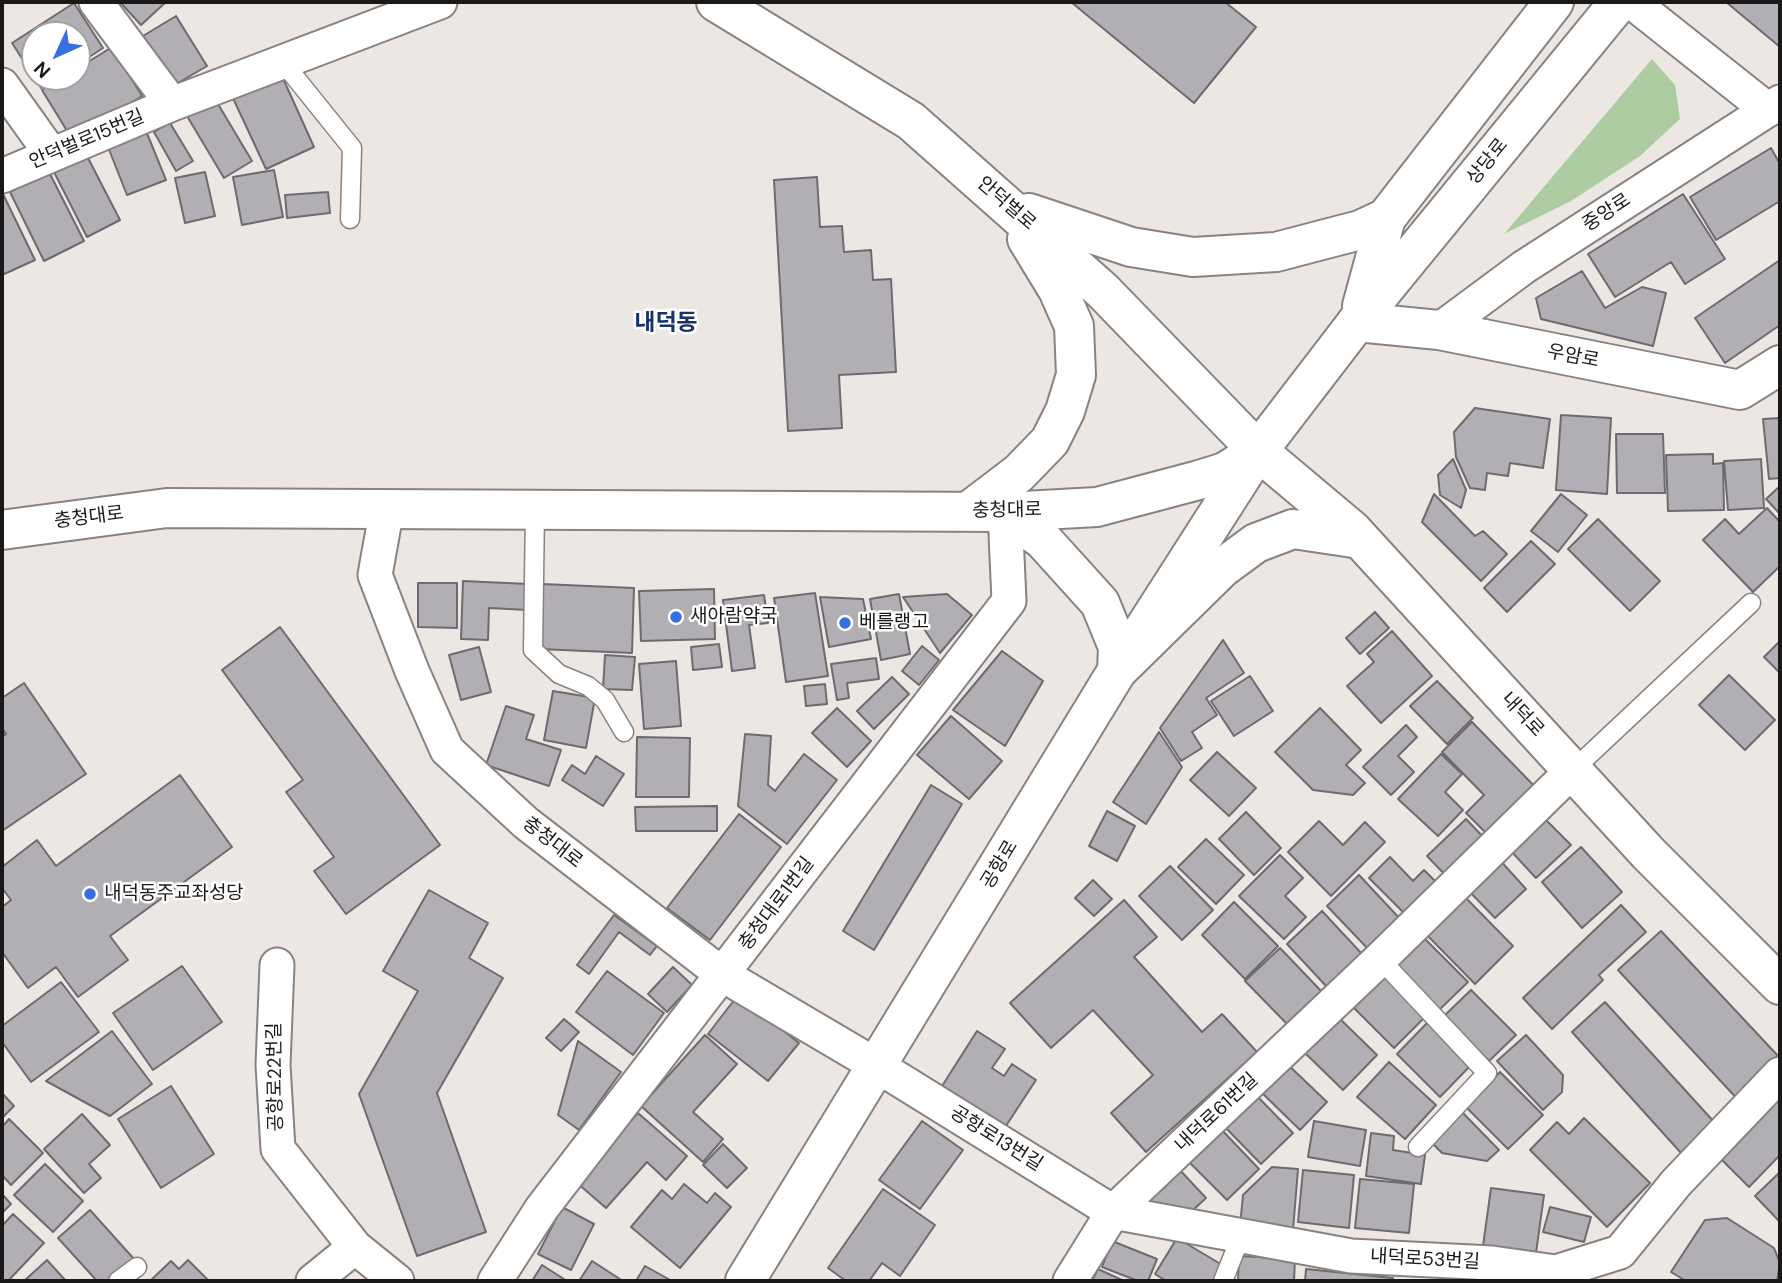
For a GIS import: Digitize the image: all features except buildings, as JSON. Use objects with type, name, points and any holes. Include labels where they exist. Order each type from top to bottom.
[{"type":"street","name":"안덕벌로15번길","points":[[96,2],[172,104]]},
{"type":"street","name":"안덕벌로15번길","points":[[2,176],[172,104],[440,2]]},
{"type":"street","name":"안덕벌로","points":[[716,2],[911,121],[1103,291],[1258,451]]},
{"type":"street","name":"상당로","points":[[1357,322],[1386,218],[1554,2]]},
{"type":"street","name":"상당로","points":[[1258,451],[1357,322],[1619,2]]},
{"type":"street","points":[[1632,2],[1774,106]]},
{"type":"street","points":[[2,86],[52,155]]},
{"type":"street","name":"중앙로","points":[[1438,330],[1524,267],[1774,106]]},
{"type":"street","points":[[1006,204],[1131,247],[1193,257],[1276,252],[1360,230],[1386,218]]},
{"type":"street","points":[[1006,204],[1058,290],[1074,326],[1076,375],[1065,411],[1050,441],[987,512],[1043,540],[1100,603],[1118,647],[1117,671]]},
{"type":"street","name":"우암로","points":[[1357,322],[1438,330],[1740,390],[1780,365]]},
{"type":"street","name":"충청대로","points":[[2,530],[167,508],[987,512],[1097,507],[1131,500],[1224,472],[1258,451]]},
{"type":"street","name":"내덕로","points":[[1258,451],[1360,539],[1648,853],[1780,985]]},
{"type":"street","name":"공항로","points":[[745,1281],[879,1067],[1117,671],[1258,451]]},
{"type":"street","name":"충청대로","points":[[387,508],[375,575],[447,750],[526,823],[723,975],[879,1067]]},
{"type":"street","name":"충청대로1번길","points":[[495,1281],[542,1208],[1009,601],[987,512]]},
{"type":"street","points":[[1117,671],[1222,568],[1256,543],[1293,529],[1360,539]]},
{"type":"street","name":"내덕로61번길","points":[[1070,1281],[1113,1212],[1380,959],[1573,770]]},
{"type":"street","name":"공항로22번길","points":[[277,965],[272,1065],[278,1149],[355,1247],[397,1281]]},
{"type":"street","name":"공항로13번길","points":[[879,1067],[1113,1212]]},
{"type":"street","name":"내덕로53번길","points":[[1113,1212],[1351,1256],[1492,1263],[1556,1272],[1620,1252],[1676,1183],[1780,1074]]},
{"type":"street","points":[[313,1281],[355,1247]]},
{"type":"lane","points":[[282,61],[352,148],[350,219]]},
{"type":"lane","points":[[535,509],[533,650],[559,674],[588,686],[605,700],[624,732]]},
{"type":"lane","points":[[1573,770],[1751,603]]},
{"type":"lane","points":[[1380,959],[1487,1073],[1418,1147]]},
{"type":"lane","points":[[1223,1281],[1241,1236]]},
{"type":"lane","points":[[118,1281],[136,1267]]},
{"type":"green space","points":[[1652,59],[1675,85],[1680,119],[1640,156],[1571,201],[1504,234]]},
{"type":"place","name":"새아람약국","points":[[676,617]]},
{"type":"place","name":"베를랭고","points":[[845,623]]},
{"type":"place","name":"내덕동주교좌성당","points":[[90,894]]},
{"type":"district","name":"내덕동","points":[[666,324]]}]
